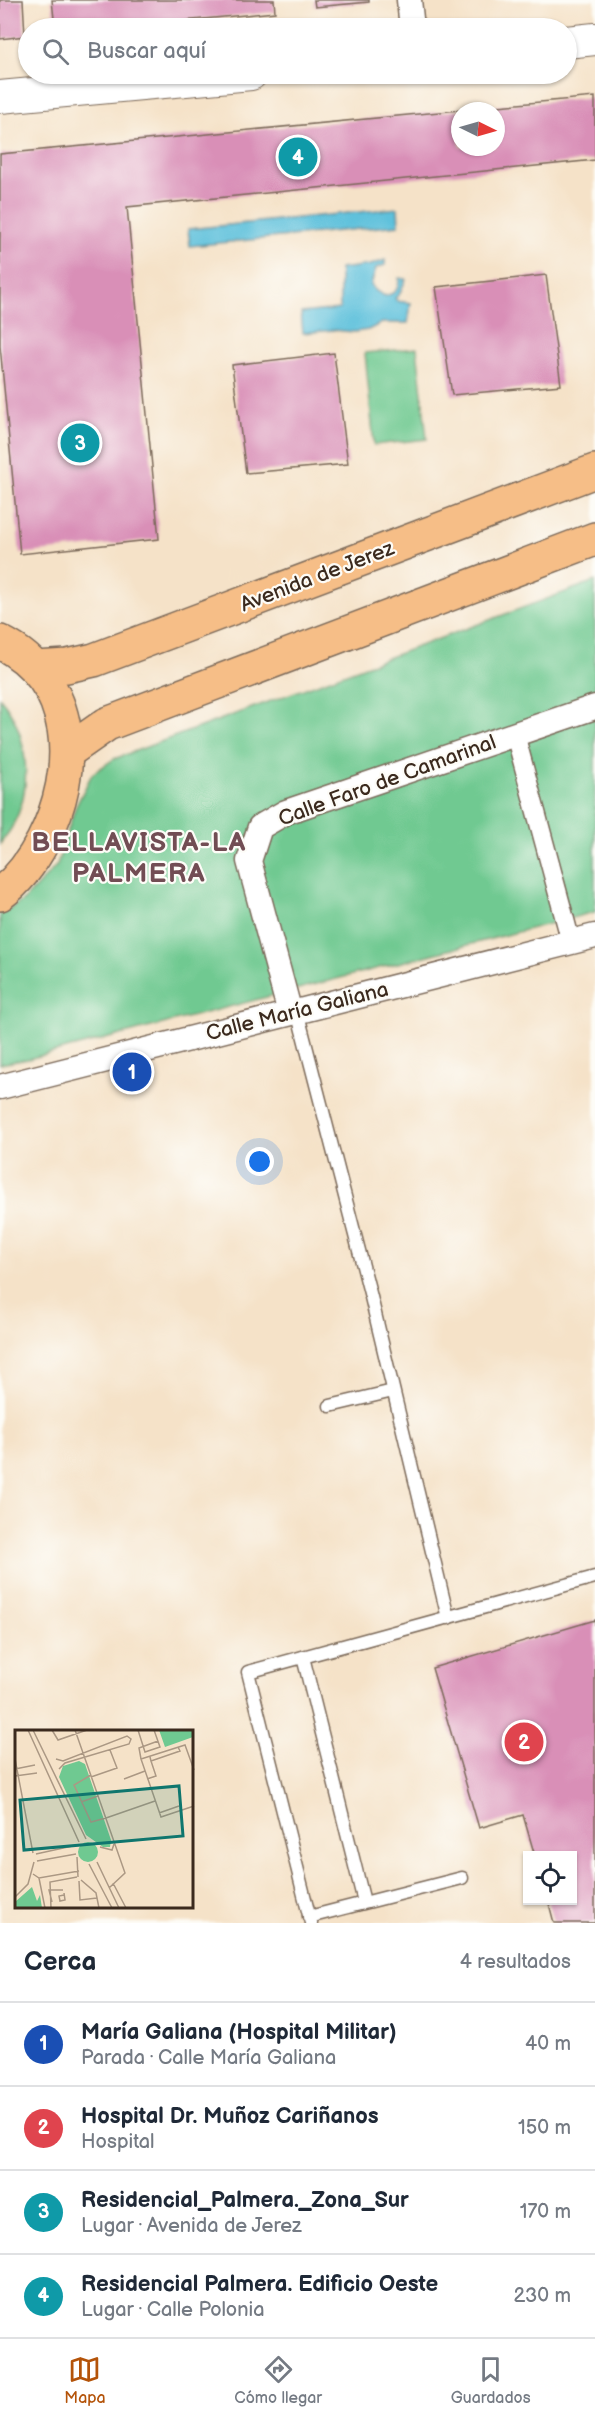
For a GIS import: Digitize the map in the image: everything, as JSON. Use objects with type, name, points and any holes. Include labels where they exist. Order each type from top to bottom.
[{"type":"main road","name":"Avenida de Jerez","points":[[36,668],[67,666],[94,660],[595,471]]},
{"type":"main road","points":[[67,752],[107,724],[595,539]]},
{"type":"main road","points":[[0,642],[36,668],[54,694],[63,721],[67,752],[60,800],[49,829],[34,859],[13,884],[0,894]]},
{"type":"street","points":[[410,0],[411,18]]},
{"type":"street","points":[[577,41],[595,39]]},
{"type":"street","points":[[0,97],[142,84]]},
{"type":"street","name":"Calle Faro de Camarinal","points":[[294,1012],[249,861],[260,827],[286,812],[595,707]]},
{"type":"street","points":[[515,734],[571,942]]},
{"type":"street","name":"Calle María Galiana","points":[[0,1087],[595,936]]},
{"type":"lane","points":[[294,1012],[393,1391],[448,1618]]},
{"type":"lane","points":[[330,1406],[393,1391]]},
{"type":"lane","points":[[462,1878],[364,1902],[310,1920],[248,1672],[595,1577]]},
{"type":"lane","points":[[303,1657],[364,1902]]},
{"type":"green space","points":[[417,348],[427,439],[374,445],[365,353]]},
{"type":"green space","points":[[595,581],[595,912],[28,1059],[0,1064],[0,915],[24,900],[57,865],[75,808],[92,774],[114,759]]},
{"type":"green space","points":[[0,698],[17,726],[25,759],[25,777],[20,810],[12,828],[0,844]]},
{"type":"water","points":[[398,208],[399,225],[190,246],[188,229]]},
{"type":"water","points":[[385,260],[385,265],[376,268],[371,285],[385,296],[396,290],[399,278],[406,279],[399,295],[395,298],[397,301],[411,303],[408,323],[382,323],[368,330],[354,332],[333,330],[303,333],[301,313],[340,309],[340,269],[371,265]]},
{"type":"building","points":[[0,0],[23,0],[24,18],[18,18],[18,37],[0,39]]},
{"type":"building","points":[[52,0],[274,0],[275,12],[213,18],[54,18]]},
{"type":"building","points":[[314,0],[369,0],[369,2],[315,7]]},
{"type":"building","points":[[595,97],[595,160],[127,207],[159,539],[20,554],[0,346],[0,154],[451,111],[451,156],[505,156],[505,105]]},
{"type":"building","points":[[546,275],[561,385],[452,395],[436,287]]},
{"type":"building","points":[[334,353],[348,464],[246,473],[232,365]]},
{"type":"building","points":[[595,1620],[595,1923],[554,1923],[549,1905],[577,1905],[577,1851],[534,1851],[523,1815],[479,1828],[432,1668]]},
{"type":"place","name":"Residencial Palmera. Edificio Oeste","points":[[298,157]]},
{"type":"place","name":"Residencial_Palmera._Zona_Sur","points":[[80,443]]},
{"type":"place","name":"María Galiana (Hospital Militar)","points":[[132,1072]]},
{"type":"place","name":"Hospital Dr. Muñoz Cariñanos","points":[[524,1742]]},
{"type":"district","name":"BELLAVISTA-LA PALMERA","points":[[139,858]]}]
